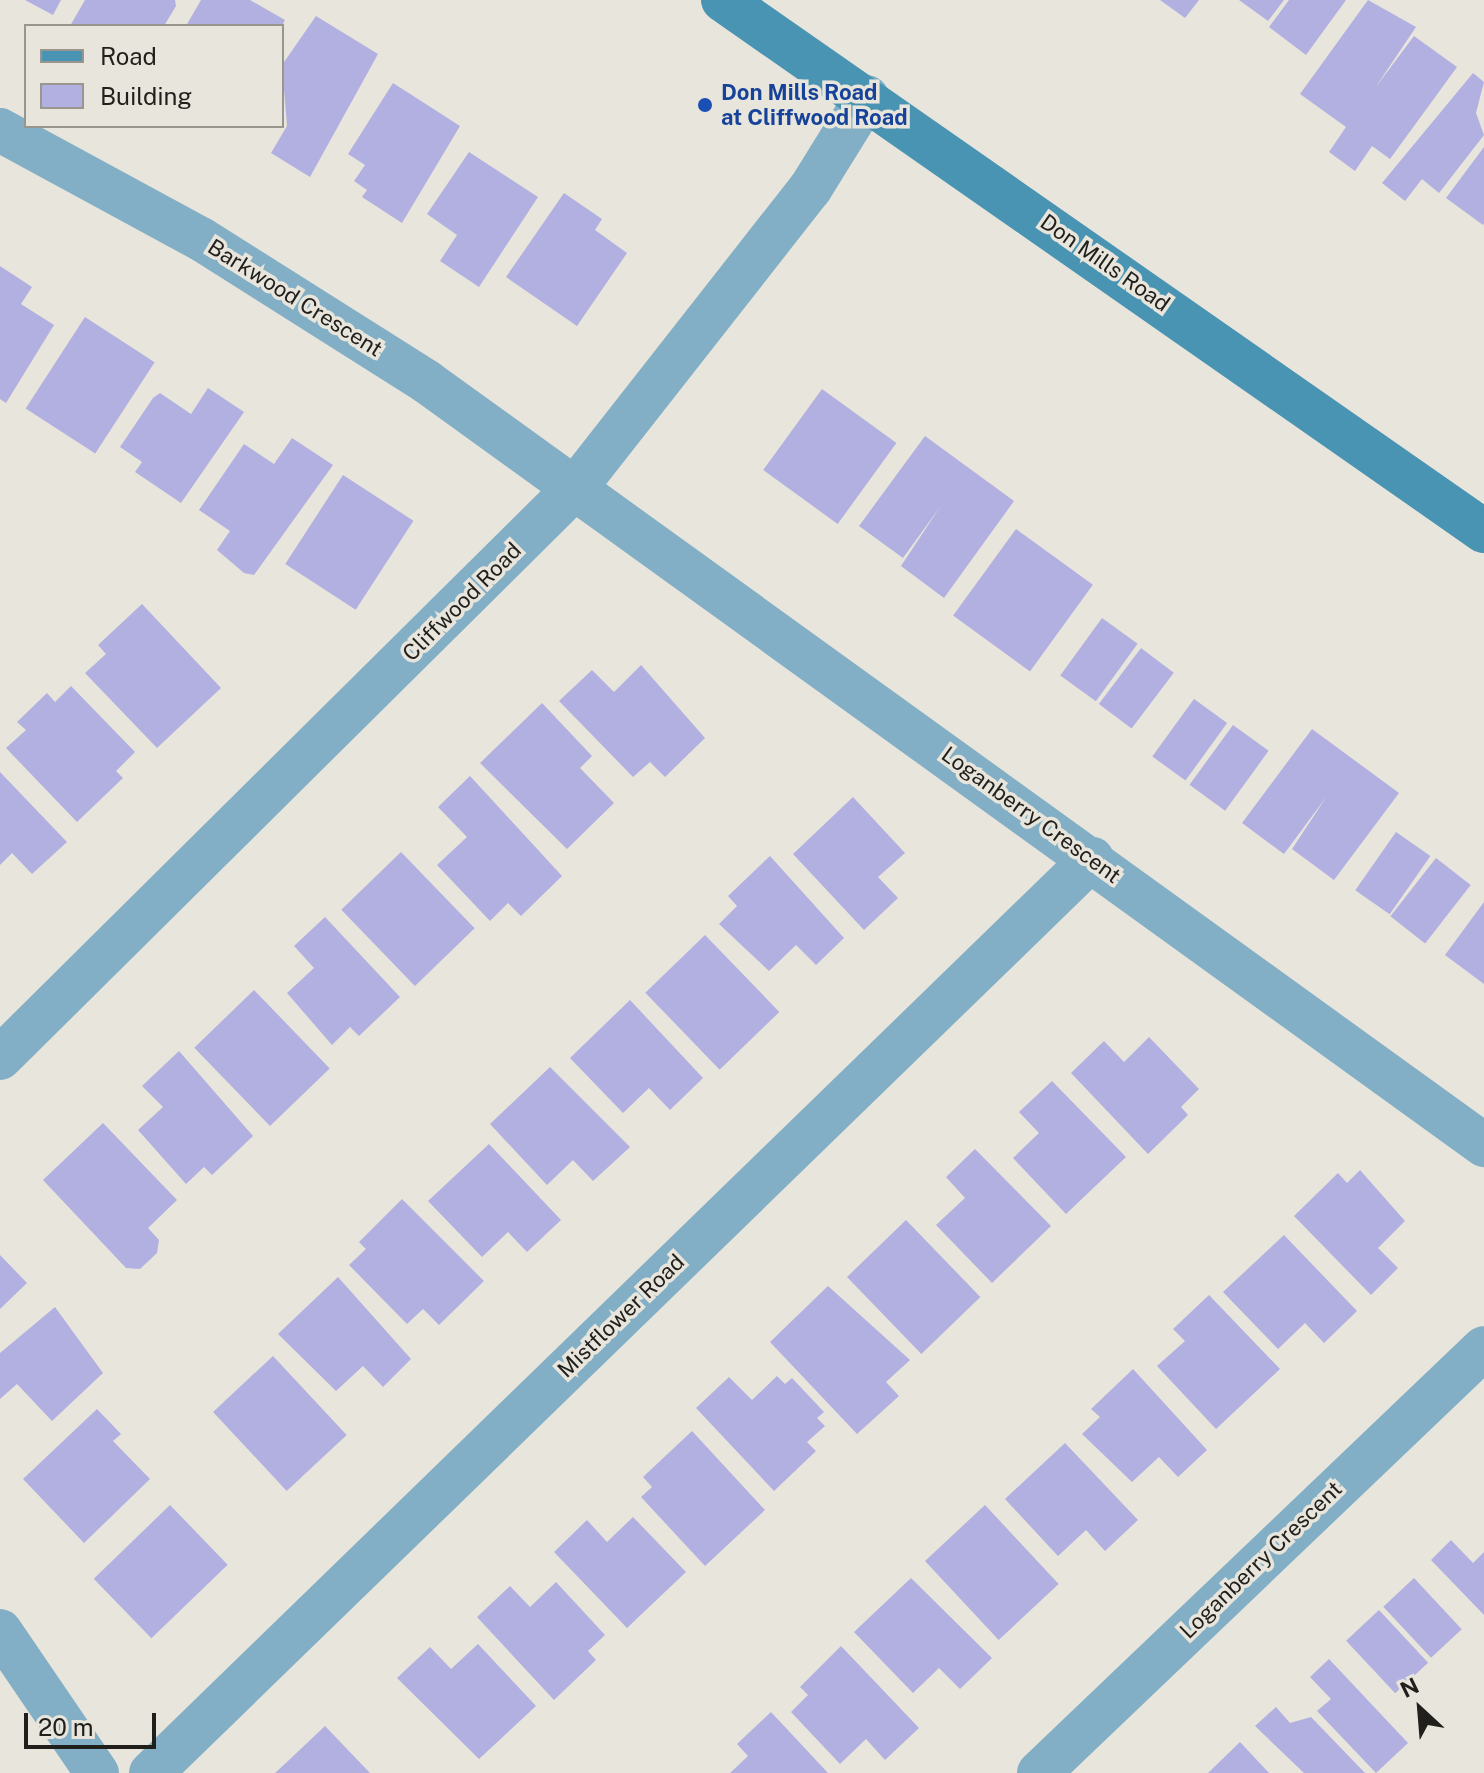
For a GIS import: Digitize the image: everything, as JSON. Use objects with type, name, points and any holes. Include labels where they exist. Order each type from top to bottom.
[{"type":"main road","name":"Don Mills Road","points":[[723,0],[867,97],[1484,531]]},
{"type":"street","name":"Cliffwood Road","points":[[7,1041],[576,487],[810,189],[867,97]]},
{"type":"street","name":"Barkwood Crescent","points":[[0,130],[311,304],[576,487]]},
{"type":"street","name":"Loganberry Crescent","points":[[576,487],[1484,1145]]},
{"type":"street","name":"Mistflower Road","points":[[151,1773],[1092,859]]},
{"type":"street","name":"Loganberry Crescent","points":[[1039,1773],[1484,1348]]},
{"type":"street","points":[[0,1631],[97,1773]]},
{"type":"building","points":[[25,0],[61,0],[53,15]]},
{"type":"building","points":[[85,0],[175,0],[176,6],[165,24],[71,24]]},
{"type":"building","points":[[201,0],[250,0],[285,20],[283,24],[187,24]]},
{"type":"building","points":[[1160,0],[1199,0],[1185,18]]},
{"type":"building","points":[[1239,0],[1284,0],[1268,21]]},
{"type":"building","points":[[1289,0],[1346,0],[1306,55],[1269,27]]},
{"type":"building","points":[[1368,0],[1416,27],[1375,88],[1414,36],[1457,67],[1390,159],[1372,146],[1355,171],[1329,152],[1346,127],[1300,94]]},
{"type":"building","points":[[316,16],[378,54],[310,177],[271,153],[287,126],[284,62]]},
{"type":"building","points":[[1473,73],[1484,82],[1476,113],[1484,135],[1439,193],[1422,179],[1405,201],[1382,183]]},
{"type":"building","points":[[393,83],[460,126],[402,223],[362,197],[367,190],[354,181],[365,165],[348,154]]},
{"type":"building","points":[[1484,147],[1484,223],[1483,225],[1446,198]]},
{"type":"building","points":[[469,152],[538,197],[479,287],[440,261],[457,235],[427,214]]},
{"type":"building","points":[[564,193],[602,219],[595,230],[627,253],[577,326],[506,277]]},
{"type":"building","points":[[0,266],[32,287],[21,304],[54,325],[6,403],[0,399]]},
{"type":"building","points":[[85,317],[155,362],[95,454],[26,408]]},
{"type":"building","points":[[208,388],[244,412],[181,503],[135,472],[142,462],[120,447],[153,398],[160,393],[191,414]]},
{"type":"building","points":[[822,389],[896,443],[838,524],[763,470]]},
{"type":"building","points":[[925,436],[1014,501],[944,598],[901,566],[940,507],[903,558],[859,526]]},
{"type":"building","points":[[292,438],[333,465],[254,575],[244,573],[217,550],[230,531],[199,510],[244,444],[274,464]]},
{"type":"building","points":[[343,475],[413,521],[356,610],[285,564]]},
{"type":"building","points":[[1016,529],[1093,585],[1030,671],[953,616]]},
{"type":"building","points":[[142,604],[221,688],[157,748],[85,673],[106,654],[98,645]]},
{"type":"building","points":[[1102,618],[1138,644],[1096,701],[1060,675]]},
{"type":"building","points":[[1141,648],[1174,673],[1132,729],[1099,704]]},
{"type":"building","points":[[641,665],[705,738],[665,777],[650,762],[633,777],[559,701],[592,670],[614,692]]},
{"type":"building","points":[[71,686],[135,752],[116,771],[123,778],[77,822],[6,748],[26,730],[17,722],[47,693],[55,702]]},
{"type":"building","points":[[1194,699],[1227,723],[1185,781],[1152,756]]},
{"type":"building","points":[[542,703],[592,756],[580,768],[614,803],[567,849],[480,763]]},
{"type":"building","points":[[1233,725],[1269,751],[1225,811],[1190,785]]},
{"type":"building","points":[[1312,729],[1399,793],[1334,880],[1292,849],[1327,796],[1284,854],[1242,823]]},
{"type":"building","points":[[0,772],[67,842],[32,874],[12,853],[0,865]]},
{"type":"building","points":[[470,776],[562,876],[521,916],[508,903],[490,921],[437,865],[467,837],[438,807]]},
{"type":"building","points":[[853,797],[905,853],[878,877],[898,898],[864,930],[793,854]]},
{"type":"building","points":[[1396,832],[1430,856],[1390,914],[1355,890]]},
{"type":"building","points":[[401,852],[475,928],[415,986],[341,910]]},
{"type":"building","points":[[770,856],[844,938],[816,965],[796,945],[769,971],[719,924],[737,906],[728,896]]},
{"type":"building","points":[[1436,858],[1471,885],[1425,943],[1390,916]]},
{"type":"building","points":[[1484,902],[1484,984],[1445,955]]},
{"type":"building","points":[[325,917],[400,997],[359,1036],[350,1027],[332,1045],[287,993],[314,968],[294,946]]},
{"type":"building","points":[[705,935],[779,1012],[720,1070],[645,993]]},
{"type":"building","points":[[254,990],[330,1068],[270,1126],[194,1048]]},
{"type":"building","points":[[630,1000],[703,1078],[670,1110],[649,1088],[623,1113],[570,1058]]},
{"type":"building","points":[[1149,1037],[1199,1089],[1181,1107],[1188,1115],[1148,1154],[1071,1073],[1104,1041],[1124,1062]]},
{"type":"building","points":[[179,1051],[253,1136],[212,1175],[204,1167],[186,1184],[138,1130],[163,1107],[142,1086]]},
{"type":"building","points":[[550,1067],[630,1147],[593,1181],[573,1160],[547,1185],[490,1124]]},
{"type":"building","points":[[1052,1081],[1126,1157],[1066,1214],[1013,1158],[1039,1133],[1019,1112]]},
{"type":"building","points":[[103,1123],[177,1200],[148,1228],[159,1240],[157,1253],[140,1269],[126,1268],[43,1180]]},
{"type":"building","points":[[489,1144],[561,1220],[527,1252],[508,1232],[482,1257],[428,1201]]},
{"type":"building","points":[[975,1149],[1051,1226],[992,1283],[936,1225],[965,1198],[946,1177]]},
{"type":"building","points":[[1360,1170],[1405,1221],[1378,1248],[1398,1268],[1371,1295],[1294,1216],[1338,1173],[1347,1183]]},
{"type":"building","points":[[402,1199],[484,1281],[439,1325],[423,1309],[407,1324],[349,1265],[366,1249],[359,1242]]},
{"type":"building","points":[[906,1220],[980,1297],[921,1354],[847,1277]]},
{"type":"building","points":[[1284,1235],[1357,1311],[1324,1343],[1305,1323],[1278,1349],[1223,1292]]},
{"type":"building","points":[[0,1255],[27,1283],[0,1309]]},
{"type":"building","points":[[338,1277],[411,1359],[383,1387],[363,1366],[336,1391],[278,1334]]},
{"type":"building","points":[[828,1286],[910,1360],[886,1382],[899,1396],[857,1434],[770,1342]]},
{"type":"building","points":[[1209,1295],[1280,1369],[1216,1429],[1157,1366],[1185,1341],[1173,1329]]},
{"type":"building","points":[[55,1307],[103,1373],[52,1421],[17,1384],[0,1399],[0,1353]]},
{"type":"building","points":[[273,1356],[347,1435],[287,1491],[213,1412]]},
{"type":"building","points":[[1133,1369],[1207,1450],[1178,1477],[1159,1457],[1132,1482],[1082,1434],[1100,1417],[1091,1409]]},
{"type":"building","points":[[777,1376],[785,1384],[792,1378],[824,1412],[817,1418],[825,1426],[807,1442],[816,1451],[774,1491],[696,1408],[729,1377],[752,1400]]},
{"type":"building","points":[[97,1409],[121,1434],[113,1441],[150,1479],[84,1543],[23,1479]]},
{"type":"building","points":[[692,1431],[765,1510],[705,1566],[641,1497],[652,1487],[643,1477]]},
{"type":"building","points":[[1065,1443],[1138,1520],[1105,1551],[1086,1530],[1058,1556],[1005,1499]]},
{"type":"building","points":[[170,1505],[228,1565],[151,1638],[94,1579]]},
{"type":"building","points":[[985,1505],[1059,1584],[999,1640],[925,1561]]},
{"type":"building","points":[[633,1517],[686,1572],[627,1628],[554,1552],[587,1520],[607,1542]]},
{"type":"building","points":[[1451,1540],[1473,1563],[1484,1552],[1484,1615],[1431,1560]]},
{"type":"building","points":[[911,1578],[992,1658],[960,1689],[939,1668],[913,1693],[854,1632]]},
{"type":"building","points":[[1414,1578],[1462,1629],[1431,1658],[1383,1607]]},
{"type":"building","points":[[556,1582],[605,1635],[588,1651],[596,1660],[554,1700],[477,1617],[510,1586],[530,1607]]},
{"type":"building","points":[[1379,1610],[1428,1663],[1395,1693],[1346,1641]]},
{"type":"building","points":[[478,1644],[536,1706],[479,1759],[397,1678],[430,1647],[451,1669]]},
{"type":"building","points":[[841,1646],[919,1728],[885,1760],[866,1739],[840,1764],[791,1712],[808,1695],[800,1687]]},
{"type":"building","points":[[1329,1659],[1408,1743],[1376,1773],[1317,1711],[1331,1699],[1310,1677]]},
{"type":"building","points":[[1276,1707],[1290,1723],[1311,1717],[1365,1773],[1304,1773],[1255,1726]]},
{"type":"building","points":[[771,1712],[828,1773],[730,1773],[748,1756],[737,1744]]},
{"type":"building","points":[[325,1726],[370,1773],[275,1773],[288,1761]]},
{"type":"building","points":[[1240,1742],[1269,1773],[1208,1773]]},
{"type":"place","name":"Don Mills Road at Cliffwood Road","points":[[705,105]]}]
